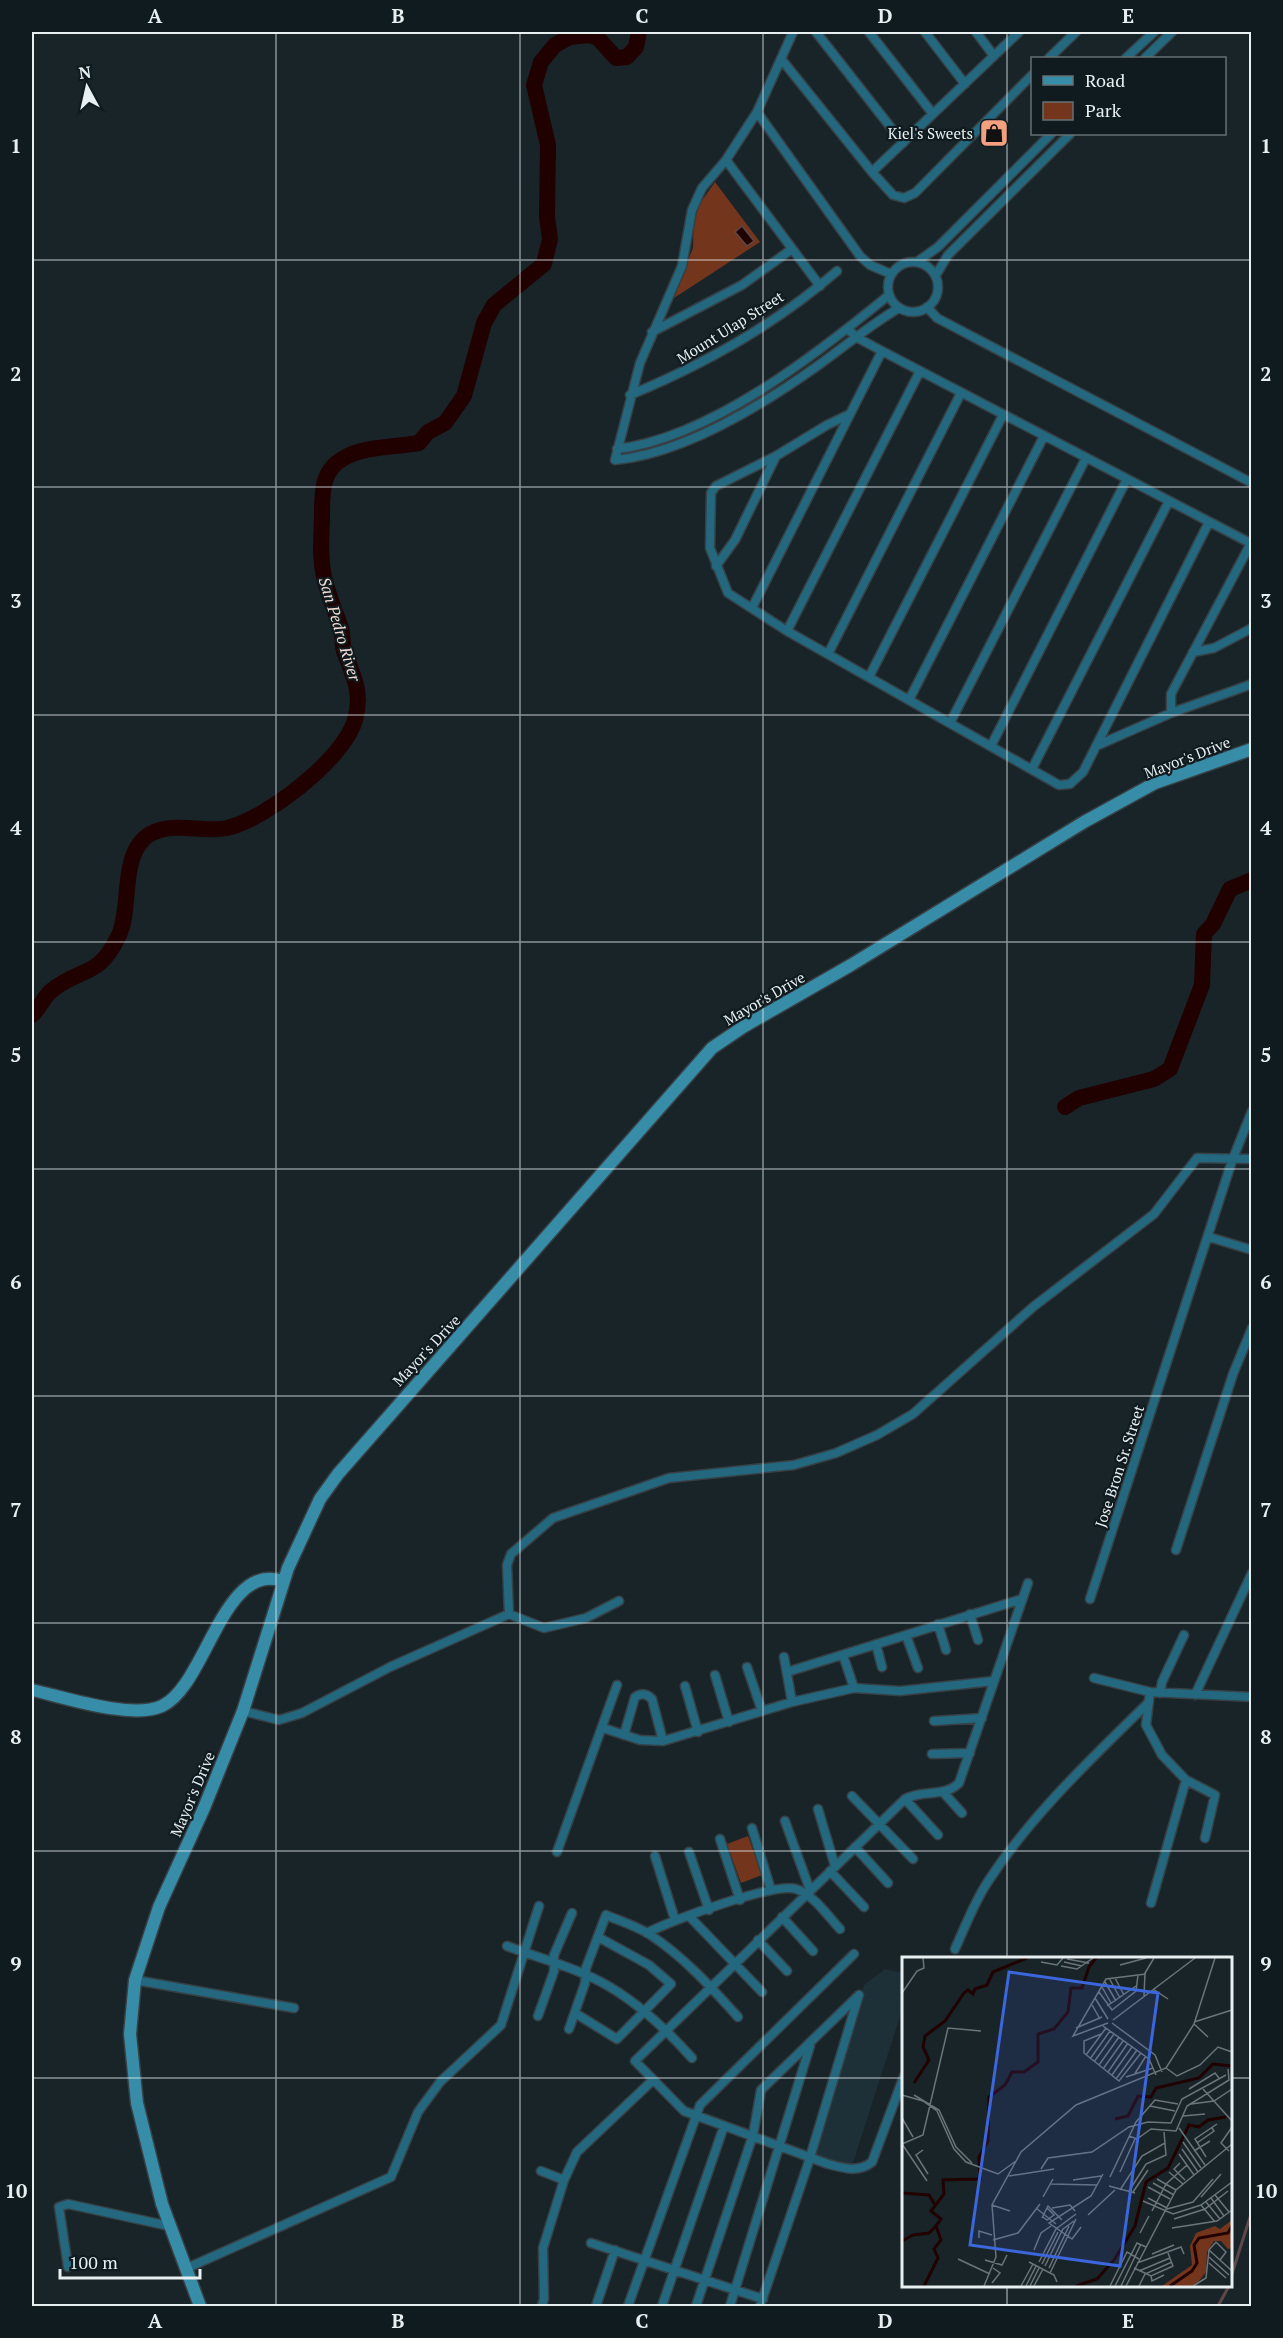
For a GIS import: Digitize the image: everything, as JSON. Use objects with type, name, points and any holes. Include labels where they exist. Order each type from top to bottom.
[{"type":"street","points":[[793,32],[758,112],[726,160],[702,188],[692,210],[682,266],[652,332],[630,395],[615,460],[641,458],[693,437],[777,392],[899,308]]},
{"type":"street","points":[[816,32],[903,143]]},
{"type":"street","points":[[868,32],[933,114]]},
{"type":"street","points":[[925,32],[965,84]]},
{"type":"street","points":[[976,32],[994,56]]},
{"type":"street","points":[[872,172],[1019,32]]},
{"type":"street","points":[[1050,57],[1076,32]]},
{"type":"street","points":[[1127,57],[1154,32],[1168,35]]},
{"type":"street","points":[[1146,57],[1168,35]]},
{"type":"street","points":[[782,60],[872,172],[893,195],[904,198],[915,193],[1031,76]]},
{"type":"street","points":[[758,112],[860,256],[870,265],[891,274]]},
{"type":"street","points":[[917,262],[931,268],[936,275],[938,291],[927,307],[915,312],[899,308],[889,296],[887,288],[891,274],[902,264],[917,262],[938,247],[1050,135]]},
{"type":"street","points":[[936,275],[948,255],[1069,135]]},
{"type":"street","points":[[726,160],[820,286]]},
{"type":"street","points":[[652,332],[742,285],[792,249]]},
{"type":"street","name":"Mount Ulap Street","points":[[630,395],[686,372],[756,331],[820,286],[837,271]]},
{"type":"street","points":[[616,449],[639,446],[687,429],[771,383],[848,329],[889,296]]},
{"type":"street","points":[[927,307],[937,318],[1251,483]]},
{"type":"street","points":[[848,329],[856,337],[882,351],[1251,544],[1171,694],[1171,713]]},
{"type":"street","points":[[752,608],[882,351]]},
{"type":"street","points":[[787,631],[920,371]]},
{"type":"street","points":[[828,654],[961,393]]},
{"type":"street","points":[[850,414],[776,456],[716,486],[711,493],[710,548],[728,593],[787,631],[1059,785],[1070,784],[1083,772],[1209,522]]},
{"type":"street","points":[[869,677],[1003,415]]},
{"type":"street","points":[[909,700],[1044,436]]},
{"type":"street","points":[[716,566],[735,540],[776,456]]},
{"type":"street","points":[[950,723],[1086,458]]},
{"type":"street","points":[[991,746],[1127,479]]},
{"type":"street","points":[[1032,769],[1169,501]]},
{"type":"street","points":[[1193,652],[1215,648],[1251,628]]},
{"type":"street","points":[[1096,747],[1171,713],[1251,684]]},
{"type":"street","name":"Mayor's Drive","points":[[200,2307],[169,2226],[137,2103],[130,2034],[135,1980],[159,1907],[204,1808],[243,1711],[284,1581],[320,1499],[338,1474],[712,1048],[743,1026],[851,965],[1084,822],[1155,783],[1251,749]]},
{"type":"street","name":"Jose Bron Sr. Street","points":[[1090,1599],[1232,1161],[1251,1111]]},
{"type":"street","points":[[508,1614],[507,1565],[511,1554],[553,1518],[669,1478],[794,1465],[836,1453],[877,1435],[913,1414],[1033,1307],[1154,1214],[1197,1158],[1210,1156],[1232,1161],[1251,1159]]},
{"type":"street","points":[[1209,1237],[1251,1250]]},
{"type":"street","points":[[1176,1550],[1233,1374],[1251,1328]]},
{"type":"street","points":[[1195,1695],[1251,1573]]},
{"type":"street","points":[[32,1690],[120,1709],[161,1707],[178,1694],[231,1606],[244,1589],[260,1578],[272,1577],[284,1581]]},
{"type":"street","points":[[902,2079],[872,2162],[866,2167],[846,2168],[684,2111],[635,2061],[905,1799],[912,1795],[943,1792],[959,1784],[1028,1583]]},
{"type":"street","points":[[786,1672],[1022,1599]]},
{"type":"street","points":[[243,1711],[279,1720],[302,1713],[390,1667],[508,1614],[544,1628],[586,1617],[619,1601]]},
{"type":"street","points":[[970,1614],[978,1640]]},
{"type":"street","points":[[938,1624],[946,1650]]},
{"type":"street","points":[[906,1635],[918,1668]]},
{"type":"street","points":[[955,1949],[986,1885],[1008,1852],[1068,1780],[1149,1702],[1162,1682],[1184,1635]]},
{"type":"street","points":[[876,1644],[882,1667]]},
{"type":"street","points":[[843,1655],[854,1688]]},
{"type":"street","points":[[784,1657],[792,1702]]},
{"type":"street","points":[[747,1667],[762,1711]]},
{"type":"street","points":[[715,1675],[729,1722]]},
{"type":"street","points":[[1094,1678],[1155,1693],[1251,1697]]},
{"type":"street","points":[[603,1728],[640,1740],[663,1741],[792,1702],[854,1688],[900,1691],[994,1681]]},
{"type":"street","points":[[557,1852],[603,1728],[616,1685]]},
{"type":"street","points":[[685,1686],[698,1732]]},
{"type":"street","points":[[624,1735],[634,1697],[640,1694],[648,1695],[652,1699],[663,1741]]},
{"type":"street","points":[[1149,1702],[1147,1727],[1162,1755],[1186,1780],[1215,1795],[1206,1838]]},
{"type":"street","points":[[934,1721],[982,1718]]},
{"type":"street","points":[[933,1754],[970,1753]]},
{"type":"street","points":[[1151,1903],[1186,1780]]},
{"type":"street","points":[[943,1792],[963,1813]]},
{"type":"street","points":[[852,1796],[913,1859]]},
{"type":"street","points":[[905,1799],[938,1835]]},
{"type":"street","points":[[818,1809],[833,1868],[864,1907]]},
{"type":"street","points":[[785,1821],[809,1892],[840,1929]]},
{"type":"street","points":[[752,1828],[771,1890]]},
{"type":"street","points":[[720,1839],[740,1900]]},
{"type":"street","points":[[855,1847],[888,1883]]},
{"type":"street","points":[[688,1852],[709,1910]]},
{"type":"street","points":[[655,1856],[675,1920]]},
{"type":"street","points":[[647,1933],[675,1920],[771,1890],[788,1887],[809,1892]]},
{"type":"street","points":[[185,2269],[391,2177],[418,2112],[440,2082],[501,2025],[539,1906]]},
{"type":"street","points":[[538,2016],[554,1971],[554,1955],[572,1913]]},
{"type":"street","points":[[569,2029],[606,1915],[647,1933],[711,1986],[738,2016]]},
{"type":"street","points":[[689,1916],[762,1992]]},
{"type":"street","points":[[782,1917],[813,1951]]},
{"type":"street","points":[[575,2013],[617,2039],[670,1988],[670,1981],[619,1947],[598,1937]]},
{"type":"street","points":[[758,1940],[787,1971]]},
{"type":"street","points":[[507,1946],[586,1975],[628,1998],[667,2030],[692,2058]]},
{"type":"street","points":[[628,2307],[700,2105],[854,1954]]},
{"type":"street","points":[[135,1980],[294,2008]]},
{"type":"street","points":[[591,2243],[706,2280],[762,2303],[859,1995],[811,2045],[763,2086],[753,2135],[706,2280],[696,2307]]},
{"type":"street","points":[[730,2307],[811,2045]]},
{"type":"street","points":[[542,2304],[544,2299],[543,2248],[564,2180],[577,2151],[653,2080]]},
{"type":"street","points":[[662,2307],[724,2126]]},
{"type":"street","points":[[541,2170],[564,2180]]},
{"type":"street","points":[[68,2267],[59,2207],[68,2204],[169,2226]]},
{"type":"street","points":[[596,2307],[615,2250]]},
{"type":"shaded area","points":[[742,226],[754,241],[747,246],[735,232]]},
{"type":"shaded area","points":[[885,1969],[902,1973],[902,2010],[850,2172],[811,2161],[864,1985]]},
{"type":"green space","points":[[715,182],[760,242],[674,298],[693,248],[694,212]]},
{"type":"green space","points":[[748,1836],[762,1875],[741,1883],[727,1844]]},
{"type":"waterway","name":"San Pedro River","points":[[32,1015],[51,991],[96,966],[111,949],[123,923],[130,867],[134,854],[140,843],[150,834],[168,828],[227,828],[262,813],[302,785],[320,769],[348,735],[355,720],[358,701],[354,676],[344,651],[341,628],[322,569],[322,497],[327,475],[337,463],[352,454],[370,449],[419,443],[428,432],[445,423],[464,396],[484,323],[494,305],[544,264],[550,239],[547,217],[548,145],[534,85],[541,62],[555,45],[570,37],[589,35],[598,38],[616,58],[627,57],[636,47],[639,32]]},
{"type":"waterway","points":[[1065,1107],[1079,1098],[1154,1079],[1170,1069],[1202,985],[1204,934],[1213,924],[1230,889],[1252,880]]},
{"type":"waterway","points":[[1232,2274],[1252,2211]]},
{"type":"waterway","points":[[1218,2306],[1228,2287]]},
{"type":"place","name":"Kiel's Sweets","points":[[994,133]]}]
